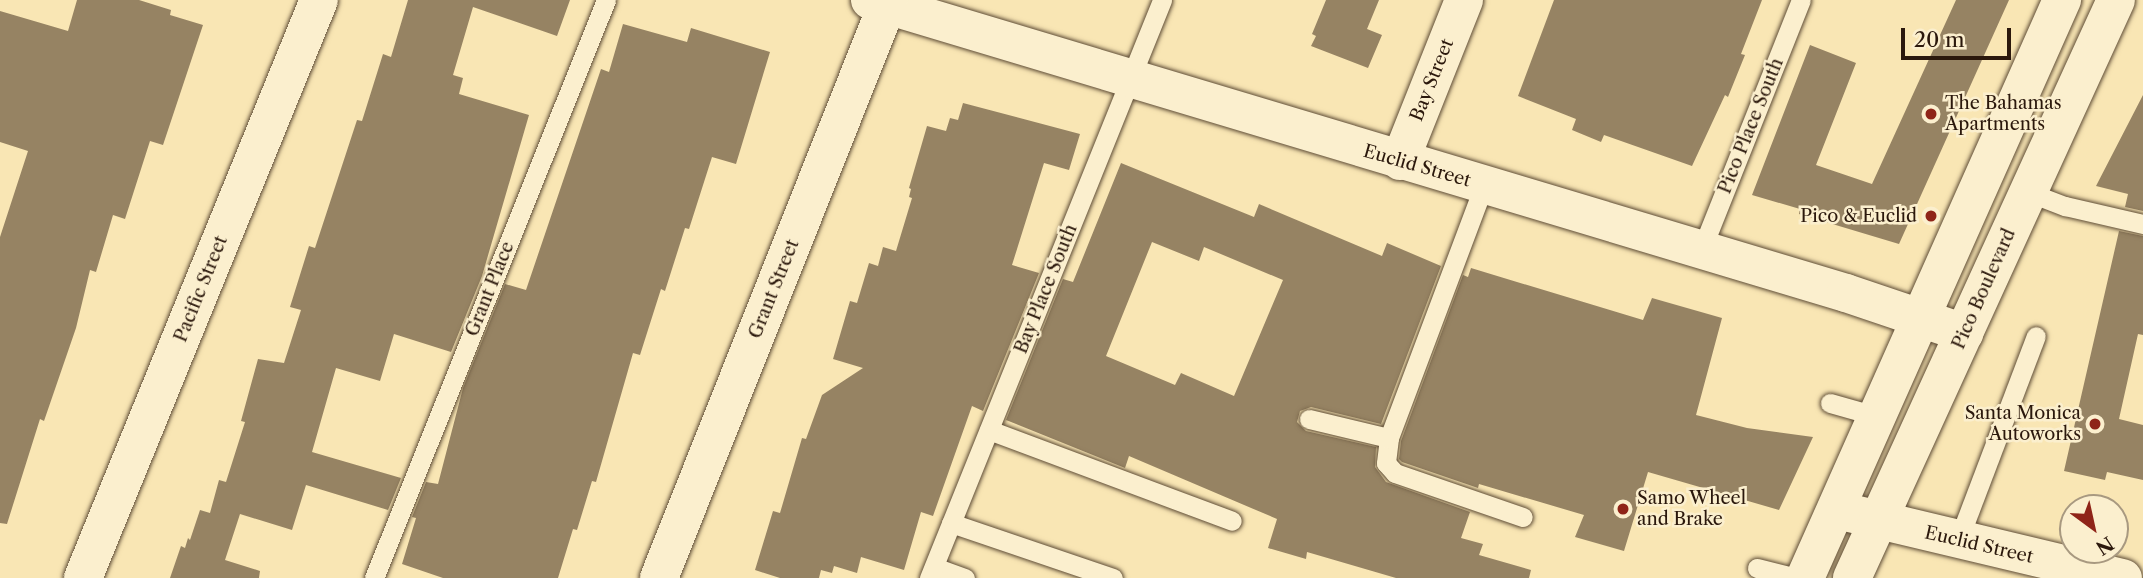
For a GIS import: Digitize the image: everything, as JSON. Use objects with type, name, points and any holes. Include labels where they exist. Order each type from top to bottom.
[{"type":"street","name":"Pacific Street","points":[[83,578],[319,0]]},
{"type":"street","name":"Bay Street","points":[[1401,162],[1464,0]]},
{"type":"street","points":[[1805,578],[2062,0]]},
{"type":"street","name":"Pico Boulevard","points":[[1852,578],[2116,0]]},
{"type":"street","name":"Euclid Street","points":[[882,2],[1401,162],[1921,316],[1964,333]]},
{"type":"street","name":"Grant Street","points":[[659,578],[882,2]]},
{"type":"street","name":"Euclid Street","points":[[1837,510],[1878,522],[2123,578]]},
{"type":"lane","name":"Grant Place","points":[[374,578],[606,0]]},
{"type":"lane","name":"Bay Place South","points":[[932,573],[1162,0]]},
{"type":"lane","name":"Pico Place South","points":[[1701,251],[1801,0]]},
{"type":"lane","points":[[1485,186],[1389,438],[1386,463],[1395,472],[1523,517]]},
{"type":"lane","points":[[2028,192],[2064,206],[2143,224]]},
{"type":"lane","points":[[1958,541],[2036,336]]},
{"type":"lane","points":[[1830,403],[1876,416]]},
{"type":"lane","points":[[1309,419],[1389,438]]},
{"type":"lane","points":[[989,430],[1232,522]]},
{"type":"lane","points":[[951,523],[1113,578]]},
{"type":"lane","points":[[1757,568],[1797,578]]},
{"type":"lane","points":[[932,573],[965,578]]},
{"type":"building","points":[[77,0],[139,0],[171,10],[170,15],[203,25],[163,145],[150,141],[125,219],[113,215],[96,272],[90,270],[76,328],[44,421],[40,419],[7,524],[0,523],[0,237],[28,151],[0,142],[0,11],[68,31]]},
{"type":"building","points":[[408,0],[570,0],[557,36],[473,7],[453,75],[463,78],[459,94],[529,115],[482,276],[451,352],[394,334],[380,381],[336,368],[312,452],[401,478],[388,510],[306,485],[292,530],[240,514],[225,560],[260,571],[259,578],[170,578],[181,546],[185,548],[188,538],[190,540],[200,510],[210,513],[219,480],[226,482],[245,422],[241,421],[258,359],[284,363],[301,310],[290,307],[309,246],[315,248],[357,120],[362,121],[383,54],[391,57]]},
{"type":"building","points":[[1326,0],[1379,0],[1367,29],[1382,35],[1368,68],[1311,46],[1316,36],[1312,34]]},
{"type":"building","points":[[1554,0],[1762,0],[1741,54],[1745,55],[1728,97],[1725,95],[1692,166],[1604,135],[1601,142],[1572,130],[1576,119],[1518,96]]},
{"type":"building","name":"The Bahamas Apartments","points":[[1956,0],[2009,0],[1899,244],[1799,214],[1800,209],[1752,195],[1810,45],[1856,63],[1816,165],[1872,184]]},
{"type":"building","points":[[623,24],[687,42],[691,28],[770,52],[736,164],[712,157],[689,229],[685,228],[665,291],[661,289],[640,355],[633,353],[596,482],[592,481],[577,530],[573,529],[558,578],[443,578],[402,564],[416,518],[412,517],[426,482],[438,484],[463,388],[505,284],[526,290],[601,69],[609,72]]},
{"type":"building","points":[[2143,95],[2143,211],[2125,207],[2128,194],[2096,186]]},
{"type":"building","points":[[963,103],[1080,134],[1069,170],[1044,163],[1012,265],[1039,273],[983,411],[972,406],[933,516],[921,512],[904,570],[861,557],[857,573],[834,566],[832,573],[821,570],[819,578],[780,578],[755,570],[773,511],[780,513],[802,438],[806,439],[822,395],[863,368],[833,359],[850,301],[857,303],[869,263],[878,266],[883,247],[896,251],[912,198],[909,197],[909,188],[927,126],[946,131],[950,118],[958,120]]},
{"type":"building","points":[[1121,163],[1254,217],[1259,204],[1382,256],[1387,243],[1441,266],[1381,424],[1311,407],[1300,411],[1297,422],[1306,431],[1376,447],[1375,467],[1386,482],[1470,512],[1461,538],[1483,544],[1479,555],[1531,570],[1529,578],[1396,578],[1307,552],[1306,559],[1268,548],[1277,519],[1129,456],[1125,468],[1006,420],[1063,279],[1073,282]],"holes":[[[1152,242],[1199,261],[1204,247],[1283,280],[1234,396],[1181,373],[1175,385],[1106,356]]]},
{"type":"building","points":[[2119,231],[2143,236],[2143,335],[2138,334],[2119,419],[2143,425],[2143,480],[2107,472],[2105,480],[2064,471]]},
{"type":"building","points":[[1471,268],[1643,320],[1652,298],[1722,318],[1696,415],[1747,428],[1813,437],[1779,510],[1648,472],[1624,551],[1575,537],[1584,515],[1479,484],[1478,488],[1402,462],[1399,459],[1401,441],[1463,275],[1468,277]]},
{"type":"place","name":"The Bahamas Apartments","points":[[1931,114]]},
{"type":"place","name":"Pico & Euclid","points":[[1931,216]]},
{"type":"place","name":"Santa Monica Autoworks","points":[[2095,424]]},
{"type":"place","name":"Samo Wheel and Brake","points":[[1623,509]]}]
